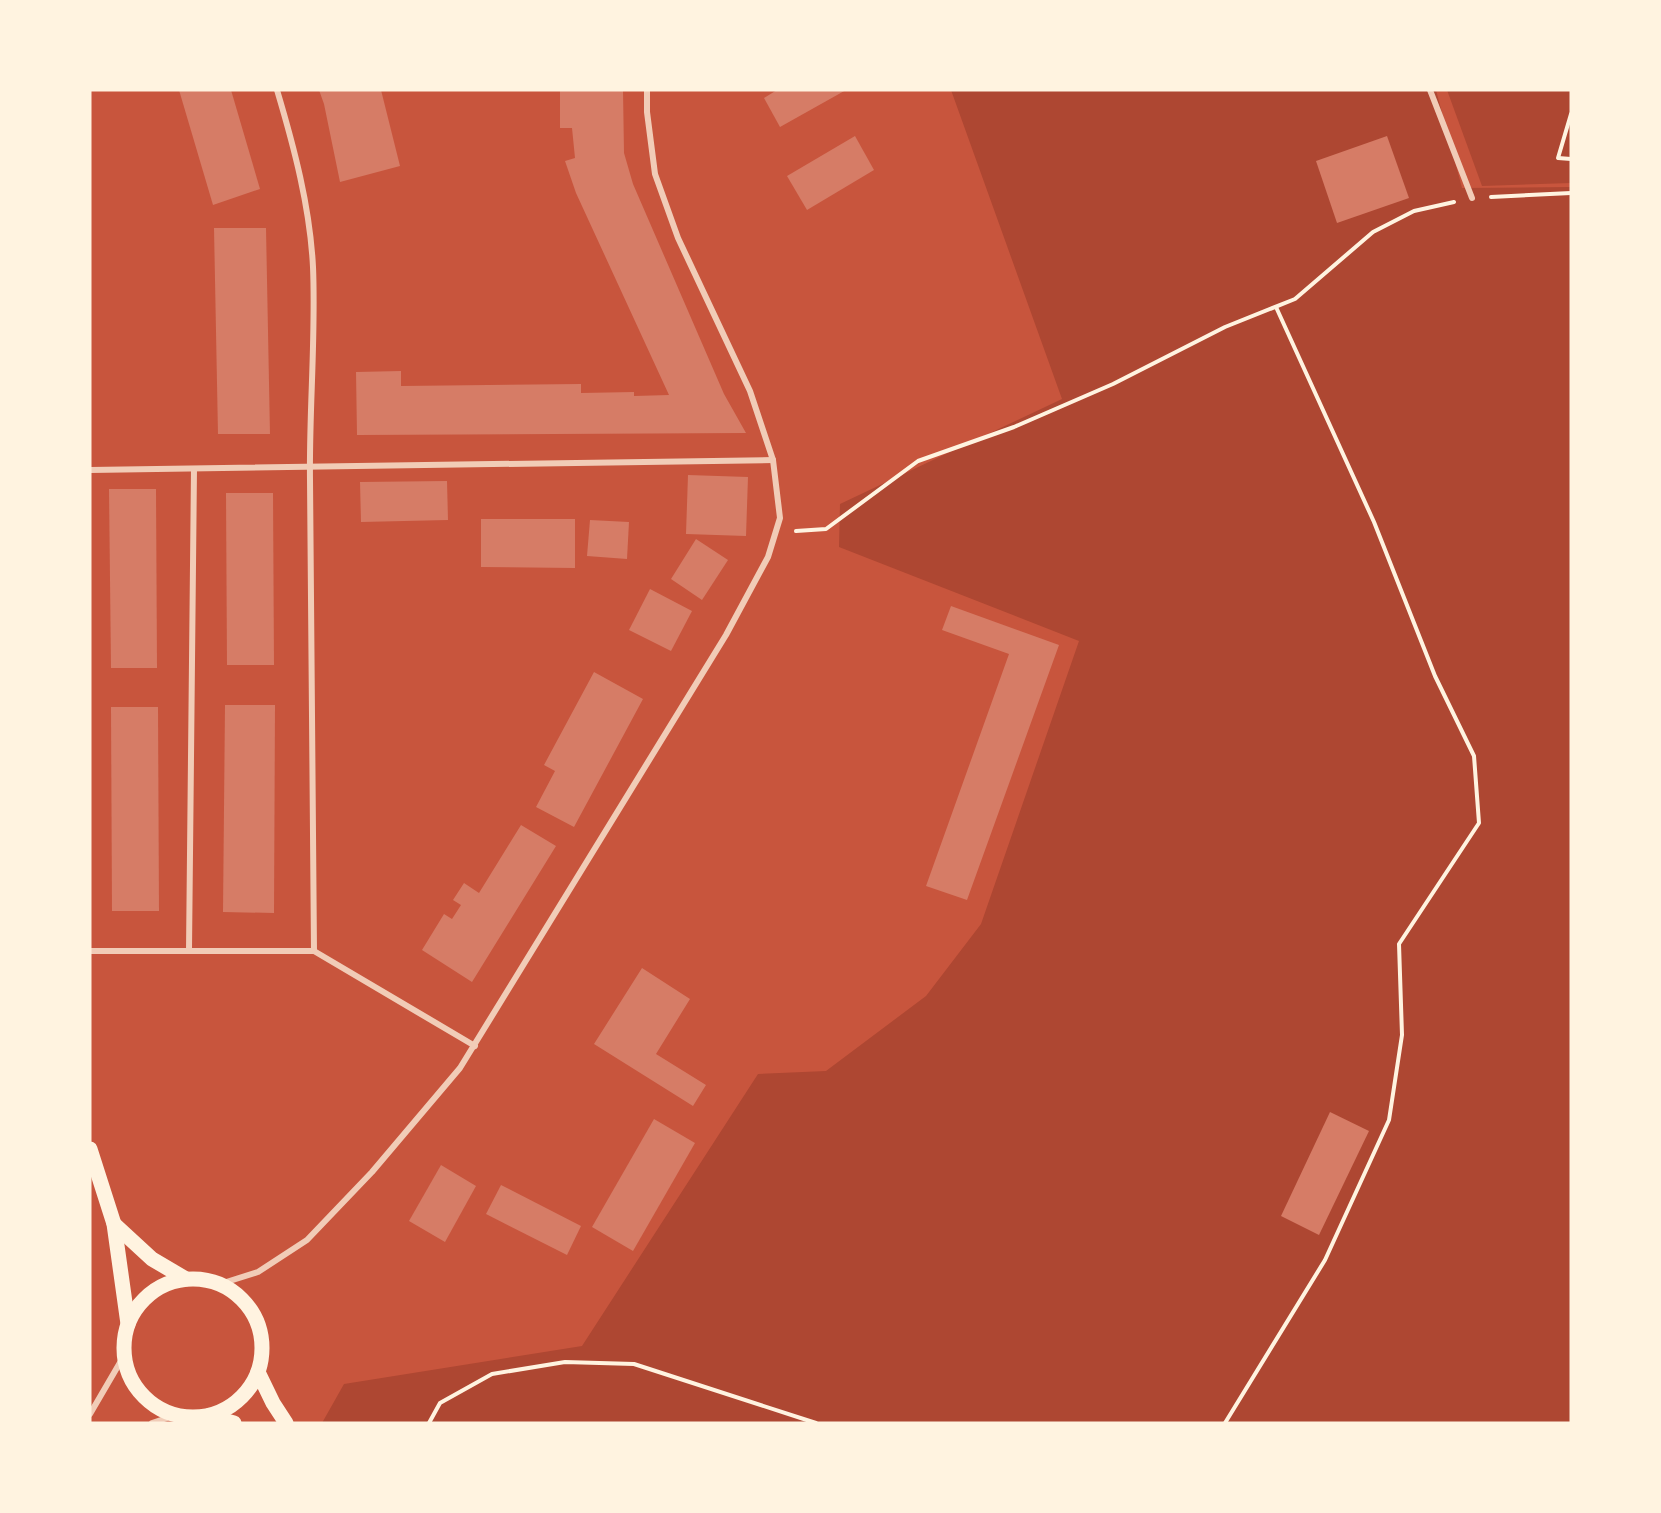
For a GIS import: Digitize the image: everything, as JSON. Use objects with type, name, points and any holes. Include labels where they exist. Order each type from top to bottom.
[{"type":"main road","points":[[90,1149],[114,1224],[128,1324]]},
{"type":"main road","points":[[114,1224],[152,1259],[186,1279]]},
{"type":"main road","points":[[186,1279],[220,1284],[235,1293],[256,1320],[261,1346],[258,1372],[252,1384],[238,1400],[221,1412],[208,1416],[188,1417],[160,1409],[141,1394],[129,1373],[124,1354],[128,1324],[137,1307],[167,1284],[186,1279]]},
{"type":"main road","points":[[258,1372],[286,1423]]},
{"type":"main road","points":[[208,1416],[234,1423]]},
{"type":"street","points":[[277,90],[304,198],[313,265],[314,353],[310,466],[314,951]]},
{"type":"street","points":[[220,1284],[258,1272],[307,1240],[372,1172],[460,1068],[726,635],[768,557],[780,518],[773,460],[750,391],[678,238],[655,174],[647,112],[647,90]]},
{"type":"street","points":[[1430,90],[1472,198]]},
{"type":"street","points":[[90,470],[773,460]]},
{"type":"street","points":[[189,950],[194,469]]},
{"type":"street","points":[[90,951],[314,951],[475,1046]]},
{"type":"street","points":[[90,1414],[124,1354]]},
{"type":"street","points":[[152,1423],[176,1415]]},
{"type":"path","points":[[1571,114],[1558,158],[1571,159]]},
{"type":"path","points":[[776,533],[826,529],[918,461],[1014,427],[1113,384],[1226,327],[1295,299],[1373,232],[1414,211],[1472,198],[1571,193]]},
{"type":"path","points":[[1225,1423],[1325,1260],[1389,1120],[1402,1035],[1399,944],[1479,823],[1474,756],[1435,676],[1374,522],[1276,307]]},
{"type":"path","points":[[429,1423],[440,1403],[492,1374],[565,1362],[634,1364],[816,1423]]},
{"type":"shaded area","points":[[951,90],[1436,90],[1462,188],[1571,187],[1571,1423],[322,1423],[344,1384],[582,1346],[758,1074],[826,1071],[926,996],[981,924],[1079,641],[839,547],[840,504],[1062,399]]},
{"type":"shaded area","points":[[1447,90],[1571,90],[1571,183],[1482,186]]},
{"type":"building","points":[[179,90],[231,90],[260,189],[213,205]]},
{"type":"building","points":[[319,90],[381,90],[400,166],[340,182]]},
{"type":"building","points":[[560,90],[623,90],[624,153],[633,184],[724,394],[746,433],[357,435],[356,372],[401,371],[401,386],[581,384],[581,393],[634,392],[634,396],[669,395],[576,193],[565,161],[575,158],[572,128],[560,128]]},
{"type":"building","points":[[777,90],[846,90],[780,127],[764,98]]},
{"type":"building","points":[[855,136],[874,170],[807,210],[787,176]]},
{"type":"building","points":[[1387,136],[1409,198],[1337,223],[1316,161]]},
{"type":"building","points":[[214,228],[266,228],[270,434],[218,434]]},
{"type":"building","points":[[688,475],[748,477],[746,536],[686,534]]},
{"type":"building","points":[[447,481],[448,520],[361,522],[360,482]]},
{"type":"building","points":[[109,489],[156,489],[157,668],[111,668]]},
{"type":"building","points":[[226,493],[273,493],[274,665],[227,665]]},
{"type":"building","points":[[481,519],[575,519],[575,568],[481,567]]},
{"type":"building","points":[[590,520],[629,522],[627,559],[587,556]]},
{"type":"building","points":[[696,539],[728,560],[702,600],[671,579]]},
{"type":"building","points":[[650,589],[692,611],[671,651],[629,630]]},
{"type":"building","points":[[951,606],[1059,645],[967,900],[926,886],[1009,654],[942,630]]},
{"type":"building","points":[[594,672],[643,699],[574,827],[536,807],[555,771],[544,765]]},
{"type":"building","points":[[225,705],[275,705],[274,913],[223,912]]},
{"type":"building","points":[[111,707],[158,707],[159,911],[112,911]]},
{"type":"building","points":[[521,825],[556,846],[472,982],[422,950],[444,914],[452,919],[461,905],[453,900],[464,883],[479,893]]},
{"type":"building","points":[[642,968],[690,999],[656,1054],[706,1085],[693,1106],[594,1044]]},
{"type":"building","points":[[1330,1112],[1369,1131],[1319,1235],[1281,1216]]},
{"type":"building","points":[[654,1119],[695,1143],[633,1251],[592,1227]]},
{"type":"building","points":[[441,1165],[476,1186],[445,1242],[409,1221]]},
{"type":"building","points":[[501,1185],[581,1226],[567,1255],[486,1214]]}]
